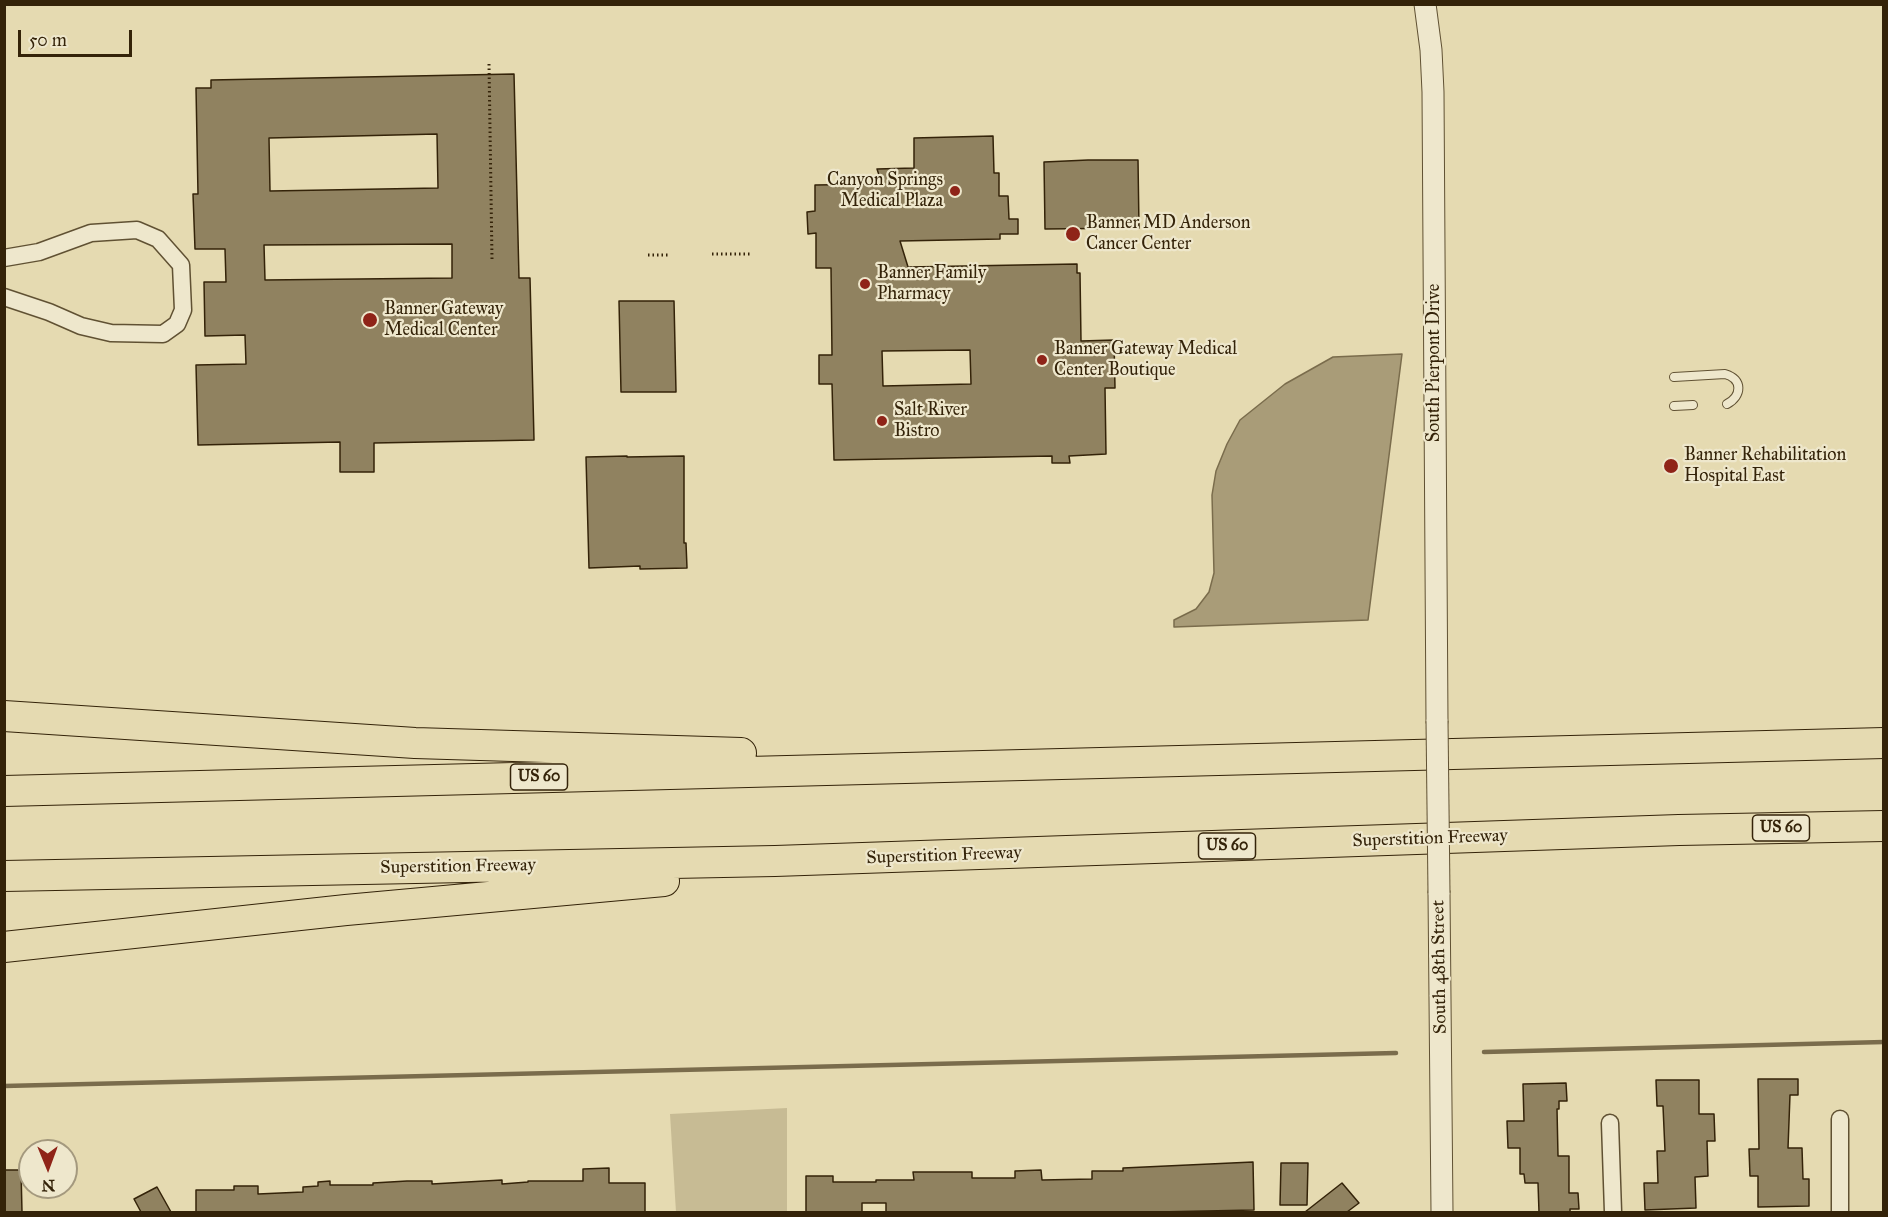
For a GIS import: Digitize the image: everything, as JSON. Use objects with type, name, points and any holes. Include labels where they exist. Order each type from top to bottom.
[{"type":"highway","points":[[4,716],[415,743],[1074,763]]},
{"type":"highway","name":"US 60","points":[[4,791],[1884,743]]},
{"type":"highway","name":"Superstition Freeway","points":[[4,876],[775,861],[1679,830],[1884,826]]},
{"type":"highway","points":[[1679,830],[1884,835]]},
{"type":"highway","points":[[4,947],[346,910],[742,874],[775,861]]},
{"type":"street","name":"South Pierpont Drive","points":[[1425,4],[1431,50],[1433,92],[1437,721]]},
{"type":"street","points":[[4,258],[39,252],[91,233],[137,230],[158,239],[181,265],[183,310],[177,324],[163,334],[111,333],[81,326],[49,312],[4,297]]},
{"type":"street","name":"South 48th Street","points":[[1437,721],[1442,1212]]},
{"type":"street","points":[[1840,1119],[1840,1212]]},
{"type":"street","points":[[1611,1123],[1613,1212]]},
{"type":"lane","points":[[1674,377],[1725,374],[1732,376],[1736,379],[1740,390],[1737,397],[1727,404]]},
{"type":"lane","points":[[1674,406],[1693,405]]},
{"type":"path","points":[[489,64],[492,259]]},
{"type":"path","points":[[712,254],[750,254]]},
{"type":"path","points":[[648,255],[669,255]]},
{"type":"shaded area","points":[[1402,354],[1368,620],[1174,627],[1174,620],[1196,609],[1209,592],[1214,573],[1212,495],[1216,471],[1240,420],[1285,384],[1333,357]]},
{"type":"shaded area","points":[[787,1108],[787,1212],[676,1212],[670,1114]]},
{"type":"building","points":[[514,74],[519,278],[530,278],[534,440],[374,443],[374,472],[340,472],[340,442],[198,445],[196,365],[246,364],[245,335],[205,336],[204,282],[226,282],[225,249],[195,249],[193,194],[198,194],[196,88],[211,88],[211,80]],"holes":[[[437,134],[438,188],[270,191],[269,138]],[[452,244],[452,278],[265,280],[264,245]]]},
{"type":"building","name":"Banner Gateway Medical Center Boutique","points":[[993,136],[994,173],[999,173],[999,196],[1008,196],[1009,219],[1018,219],[1018,234],[1000,234],[1000,239],[900,241],[908,267],[1077,264],[1077,273],[1080,273],[1081,341],[1114,340],[1115,388],[1105,388],[1106,454],[1069,456],[1070,463],[1052,463],[1052,456],[834,460],[832,384],[819,384],[819,355],[832,355],[831,268],[816,268],[816,233],[808,234],[807,212],[815,211],[815,185],[882,184],[877,169],[914,168],[914,138]],"holes":[[[970,350],[971,384],[883,386],[882,351]]]},
{"type":"building","points":[[1138,160],[1139,228],[1045,229],[1044,162]]},
{"type":"building","points":[[619,301],[674,301],[676,392],[621,392]]},
{"type":"building","points":[[684,456],[684,543],[686,543],[687,568],[640,569],[640,566],[589,568],[586,457]]},
{"type":"building","points":[[1758,1079],[1798,1079],[1798,1095],[1790,1095],[1788,1148],[1802,1148],[1803,1179],[1809,1179],[1809,1206],[1758,1207],[1758,1176],[1750,1176],[1749,1149],[1759,1149]]},
{"type":"building","points":[[1656,1080],[1699,1080],[1699,1114],[1714,1114],[1715,1141],[1707,1141],[1708,1176],[1695,1177],[1696,1208],[1645,1210],[1644,1183],[1658,1183],[1657,1151],[1665,1151],[1663,1106],[1657,1106]]},
{"type":"building","points":[[1566,1083],[1567,1101],[1559,1101],[1559,1109],[1557,1109],[1558,1156],[1569,1156],[1569,1193],[1578,1193],[1579,1209],[1570,1209],[1570,1212],[1539,1212],[1538,1183],[1525,1183],[1524,1174],[1520,1174],[1520,1148],[1508,1148],[1507,1121],[1524,1121],[1523,1084]]},
{"type":"building","points":[[1253,1162],[1254,1210],[886,1212],[886,1203],[862,1203],[862,1212],[806,1212],[806,1176],[833,1176],[833,1182],[876,1182],[876,1180],[914,1180],[913,1172],[972,1172],[972,1178],[1015,1178],[1015,1171],[1041,1170],[1042,1180],[1092,1179],[1092,1171]]},
{"type":"building","points":[[1281,1163],[1308,1163],[1307,1205],[1280,1205]]},
{"type":"building","points":[[609,1168],[609,1183],[645,1183],[645,1212],[196,1212],[196,1190],[234,1190],[234,1186],[258,1186],[258,1194],[303,1192],[303,1187],[318,1186],[318,1182],[330,1181],[330,1185],[373,1185],[373,1183],[407,1181],[432,1181],[432,1184],[502,1180],[502,1184],[528,1181],[583,1181],[583,1169]]},
{"type":"building","points":[[4,1170],[18,1170],[18,1199],[22,1199],[22,1212],[4,1212]]},
{"type":"building","points":[[1342,1183],[1359,1203],[1347,1212],[1305,1212]]},
{"type":"building","points":[[157,1187],[171,1212],[141,1212],[134,1199]]},
{"type":"waterway","points":[[1484,1052],[1884,1042]]},
{"type":"waterway","points":[[4,1086],[1396,1053]]},
{"type":"place","name":"Canyon Springs Medical Plaza","points":[[955,191]]},
{"type":"place","name":"Banner MD Anderson Cancer Center","points":[[1073,234]]},
{"type":"place","name":"Banner Family Pharmacy","points":[[865,284]]},
{"type":"place","name":"Banner Gateway Medical Center","points":[[370,320]]},
{"type":"place","name":"Banner Gateway Medical Center Boutique","points":[[1042,360]]},
{"type":"place","name":"Salt River Bistro","points":[[882,421]]},
{"type":"place","name":"Banner Rehabilitation Hospital East","points":[[1671,466]]}]
